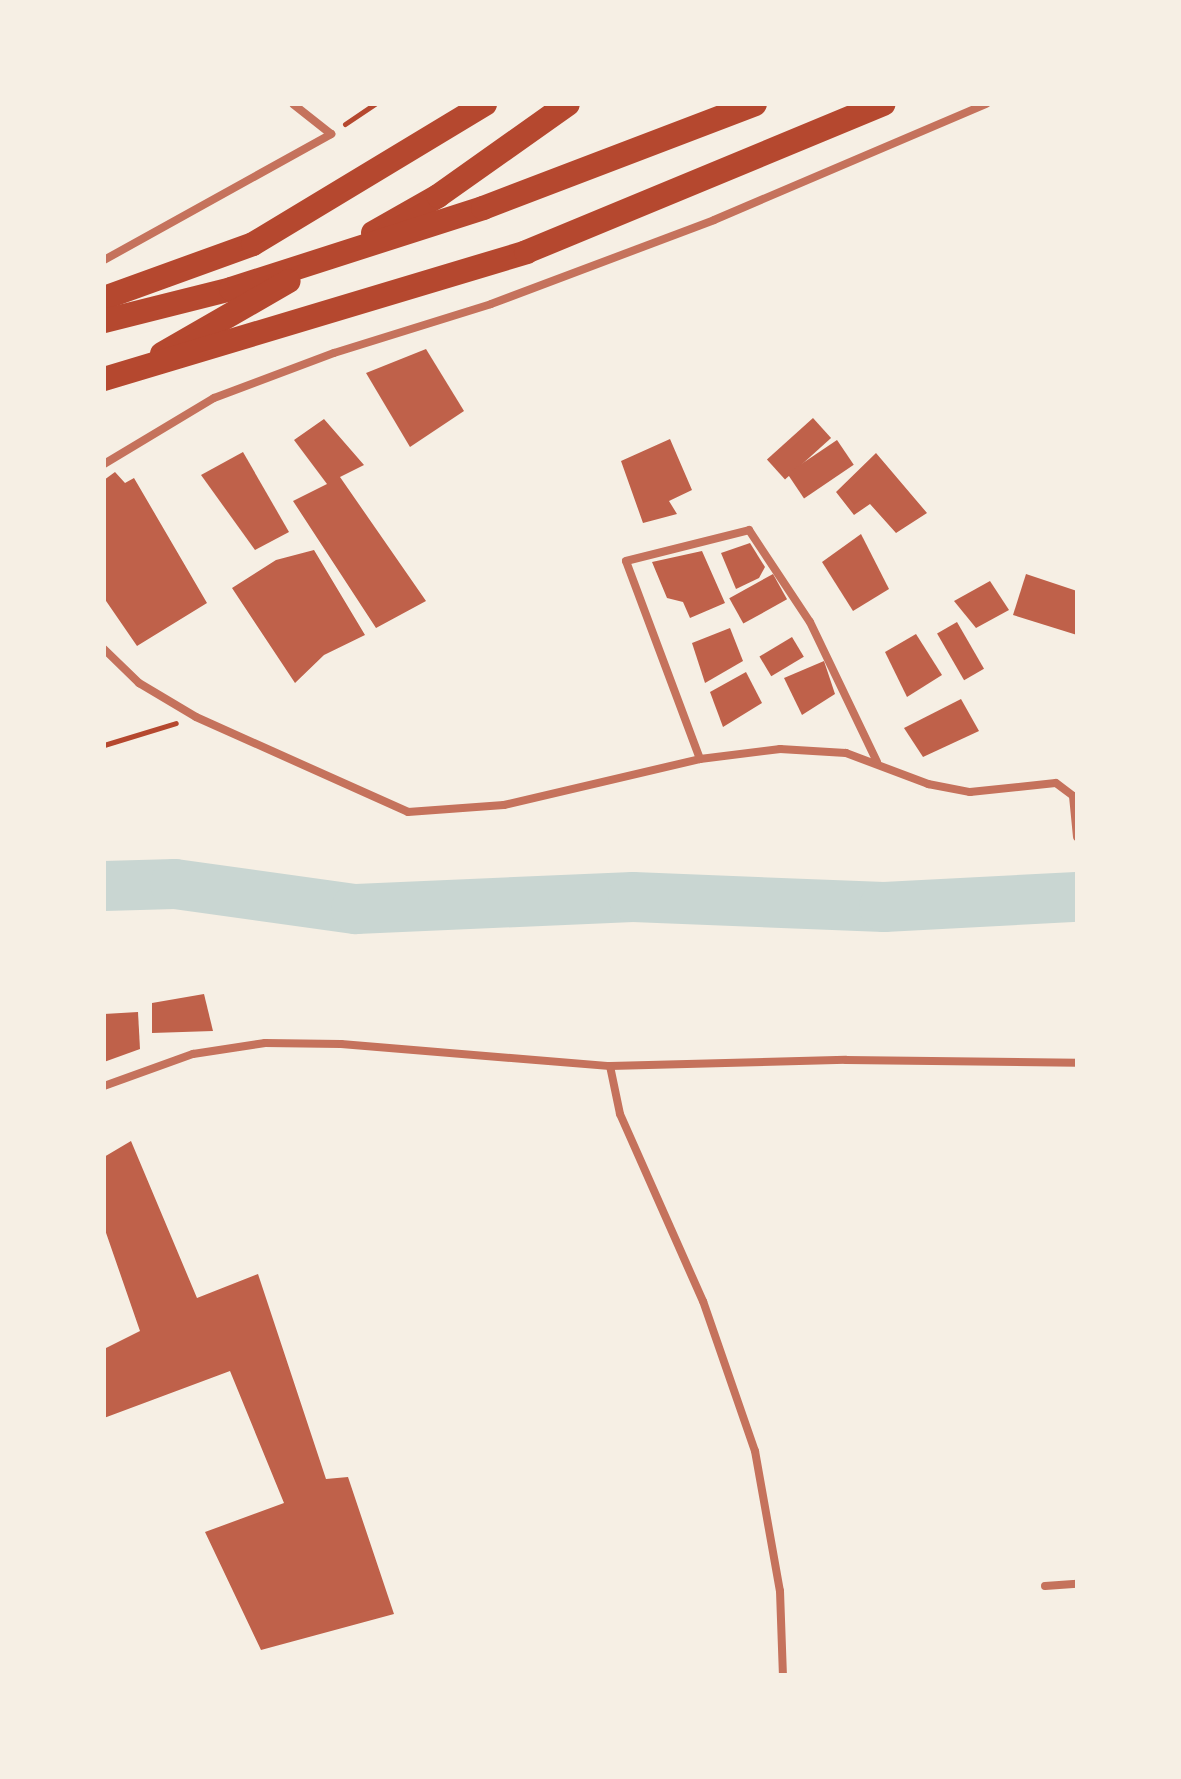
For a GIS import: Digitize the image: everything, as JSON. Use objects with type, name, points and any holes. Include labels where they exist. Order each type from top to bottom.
[{"type":"highway","points":[[104,298],[253,244],[485,104]]},
{"type":"highway","points":[[104,387],[438,196],[568,104]]},
{"type":"highway","points":[[104,321],[231,289],[483,208],[755,104]]},
{"type":"highway","points":[[104,379],[526,252],[884,104]]},
{"type":"street","points":[[104,260],[331,134],[293,104]]},
{"type":"street","points":[[104,464],[214,398],[334,353],[491,304],[714,220],[986,104]]},
{"type":"street","points":[[700,759],[626,561],[749,530],[810,622],[877,762]]},
{"type":"street","points":[[104,649],[139,683],[196,717],[408,812],[504,805],[700,759],[780,749],[846,753],[877,762],[928,784],[970,792],[1056,783],[1073,796],[1077,837]]},
{"type":"street","points":[[104,1086],[193,1054],[265,1043],[341,1044],[610,1066],[846,1060],[1077,1063]]},
{"type":"street","points":[[610,1066],[620,1114],[703,1301],[755,1451],[780,1591],[783,1675]]},
{"type":"street","points":[[1045,1586],[1077,1584]]},
{"type":"path","points":[[331,134],[375,104]]},
{"type":"path","points":[[104,745],[196,717]]},
{"type":"building","points":[[426,349],[464,411],[410,447],[366,373]]},
{"type":"building","points":[[813,418],[831,438],[785,480],[767,459]]},
{"type":"building","points":[[324,419],[364,465],[340,477],[426,601],[376,628],[293,501],[327,484],[294,440]]},
{"type":"building","points":[[670,439],[692,490],[669,501],[677,514],[643,523],[621,461]]},
{"type":"building","points":[[837,440],[854,465],[804,498],[787,474]]},
{"type":"building","points":[[243,452],[289,532],[255,550],[201,475]]},
{"type":"building","points":[[876,453],[927,513],[896,533],[870,504],[854,515],[836,492]]},
{"type":"building","points":[[115,472],[125,483],[134,478],[207,603],[137,646],[104,598],[104,480]]},
{"type":"building","points":[[861,534],[889,589],[853,611],[822,562]]},
{"type":"building","points":[[750,543],[765,567],[759,578],[736,589],[721,553]]},
{"type":"building","points":[[314,550],[365,635],[324,655],[295,683],[232,588],[276,560]]},
{"type":"building","points":[[702,551],[725,603],[690,618],[683,602],[667,598],[652,562]]},
{"type":"building","points":[[773,574],[787,599],[743,624],[729,598]]},
{"type":"building","points":[[1026,574],[1077,591],[1077,635],[1013,615]]},
{"type":"building","points":[[990,581],[1009,610],[976,628],[954,601]]},
{"type":"building","points":[[957,622],[984,669],[964,680],[937,634]]},
{"type":"building","points":[[730,628],[743,661],[705,683],[692,643]]},
{"type":"building","points":[[916,634],[942,675],[907,697],[885,652]]},
{"type":"building","points":[[792,637],[804,657],[771,676],[759,657]]},
{"type":"building","points":[[824,661],[835,694],[802,715],[784,678]]},
{"type":"building","points":[[746,672],[762,703],[723,727],[710,692]]},
{"type":"building","points":[[961,699],[979,731],[923,757],[904,728]]},
{"type":"building","points":[[204,994],[213,1031],[152,1033],[152,1003]]},
{"type":"building","points":[[138,1012],[140,1049],[104,1062],[104,1014]]},
{"type":"building","points":[[131,1141],[197,1298],[258,1274],[326,1479],[348,1477],[394,1614],[261,1650],[205,1532],[284,1503],[230,1371],[104,1418],[104,1349],[140,1331],[104,1227],[104,1157]]},
{"type":"waterway","points":[[104,886],[175,884],[356,909],[633,897],[884,907],[1077,897]]}]
